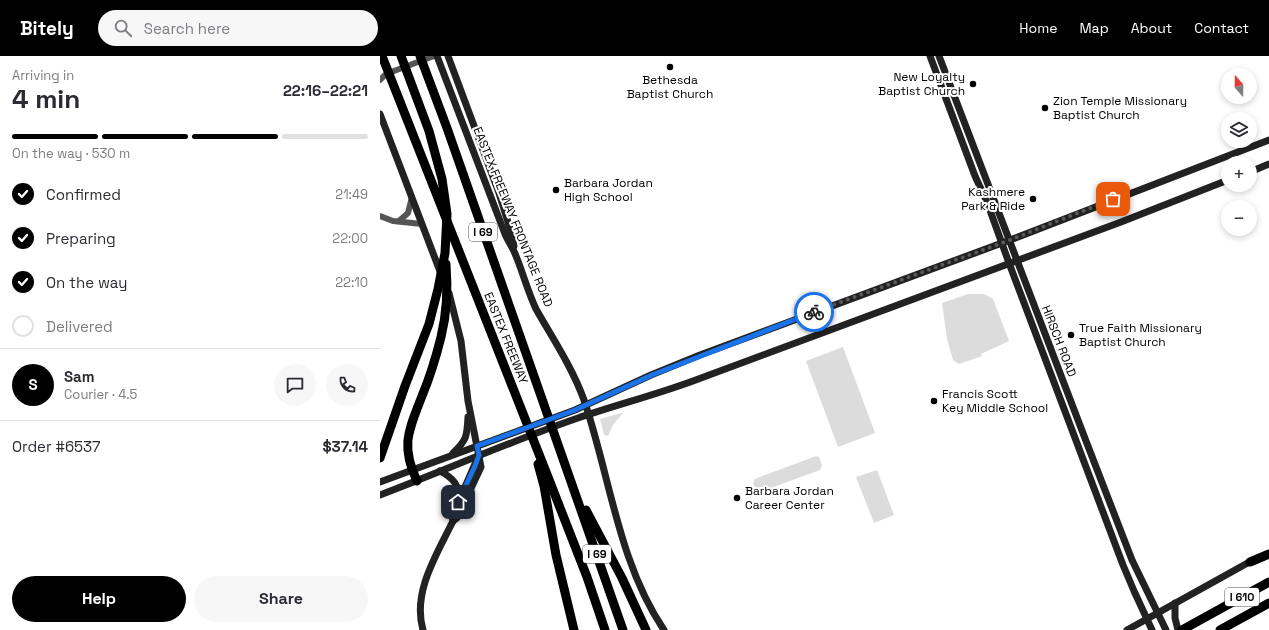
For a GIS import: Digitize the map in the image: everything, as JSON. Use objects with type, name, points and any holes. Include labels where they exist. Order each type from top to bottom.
[{"type":"highway","name":"EASTEX FREEWAY","points":[[382,56],[579,556],[603,627]]},
{"type":"highway","points":[[401,56],[429,131],[442,180],[447,214],[445,253],[447,282],[446,312],[432,369],[409,429],[407,441],[412,470],[418,481]]},
{"type":"highway","name":"EASTEX FREEWAY","points":[[420,56],[623,630]]},
{"type":"highway","points":[[381,455],[429,324],[445,253]]},
{"type":"highway","points":[[522,411],[544,486],[556,555],[574,630]]},
{"type":"highway","points":[[570,479],[622,578],[646,630]]},
{"type":"highway","points":[[1250,562],[1269,554]]},
{"type":"highway","name":"I 610","points":[[1186,628],[1269,582]]},
{"type":"highway","name":"I 610","points":[[1220,630],[1269,603]]},
{"type":"main road","name":"EASTEX FREEWAY FRONTAGE ROAD","points":[[436,56],[454,99],[505,234],[515,254],[536,308],[571,370],[585,405],[602,458],[615,513],[635,573],[645,597],[664,630]]},
{"type":"main road","points":[[448,56],[499,193],[511,232],[515,254]]},
{"type":"main road","name":"HIRSCH ROAD","points":[[930,56],[975,176],[987,202],[1001,243],[1104,515],[1134,591],[1152,630]]},
{"type":"main road","name":"HIRSCH ROAD","points":[[940,56],[1010,240],[1016,260],[1132,560],[1166,630]]},
{"type":"main road","points":[[380,114],[449,293],[461,341],[468,401],[481,467],[427,576],[422,591],[420,607],[423,630]]},
{"type":"main road","points":[[380,482],[575,410],[700,355],[1010,240],[1269,140]]},
{"type":"main road","points":[[1257,169],[1269,164]]},
{"type":"main road","points":[[380,495],[418,481],[479,455],[578,418],[672,388],[1121,222],[1221,183]]},
{"type":"main road","points":[[1043,353],[1051,350]]},
{"type":"main road","points":[[450,456],[466,437],[468,401]]},
{"type":"main road","points":[[1077,445],[1086,442]]},
{"type":"main road","points":[[453,521],[452,517],[479,455]]},
{"type":"main road","points":[[440,471],[456,484],[458,489],[458,502]]},
{"type":"main road","points":[[1104,515],[1113,527],[1123,553],[1132,560]]},
{"type":"main road","points":[[1128,630],[1269,551]]},
{"type":"main road","points":[[1175,603],[1175,618],[1178,630]]},
{"type":"street","points":[[380,80],[386,74],[436,56]]},
{"type":"street","points":[[399,221],[408,213],[412,197]]},
{"type":"street","points":[[380,216],[393,221],[422,224]]},
{"type":"shaded area","points":[[968,294],[984,294],[993,299],[1009,341],[981,354],[982,356],[959,364],[953,360],[947,339],[942,303]]},
{"type":"shaded area","points":[[843,347],[875,433],[838,447],[806,361]]},
{"type":"shaded area","points":[[623,413],[613,425],[608,436],[604,435],[600,419]]},
{"type":"shaded area","points":[[816,456],[819,457],[822,465],[820,470],[760,492],[756,490],[753,483],[755,479]]},
{"type":"shaded area","points":[[877,470],[894,515],[874,523],[856,477]]},
{"type":"way so far","points":[[814,312],[1010,240],[1113,199]]},
{"type":"place","name":"Bethesda Baptist Church","points":[[670,67]]},
{"type":"place","name":"New Loyalty Baptist Church","points":[[973,84]]},
{"type":"place","name":"Zion Temple Missionary Baptist Church","points":[[1045,108]]},
{"type":"place","name":"Barbara Jordan High School","points":[[556,190]]},
{"type":"place","name":"Kashmere Park & Ride","points":[[1033,199]]},
{"type":"place","name":"True Faith Missionary Baptist Church","points":[[1071,335]]},
{"type":"place","name":"Francis Scott Key Middle School","points":[[934,401]]},
{"type":"place","name":"Barbara Jordan Career Center","points":[[737,498]]},
{"type":"route","points":[[458,502],[479,455],[477,446],[575,410],[652,375],[814,312]]}]
